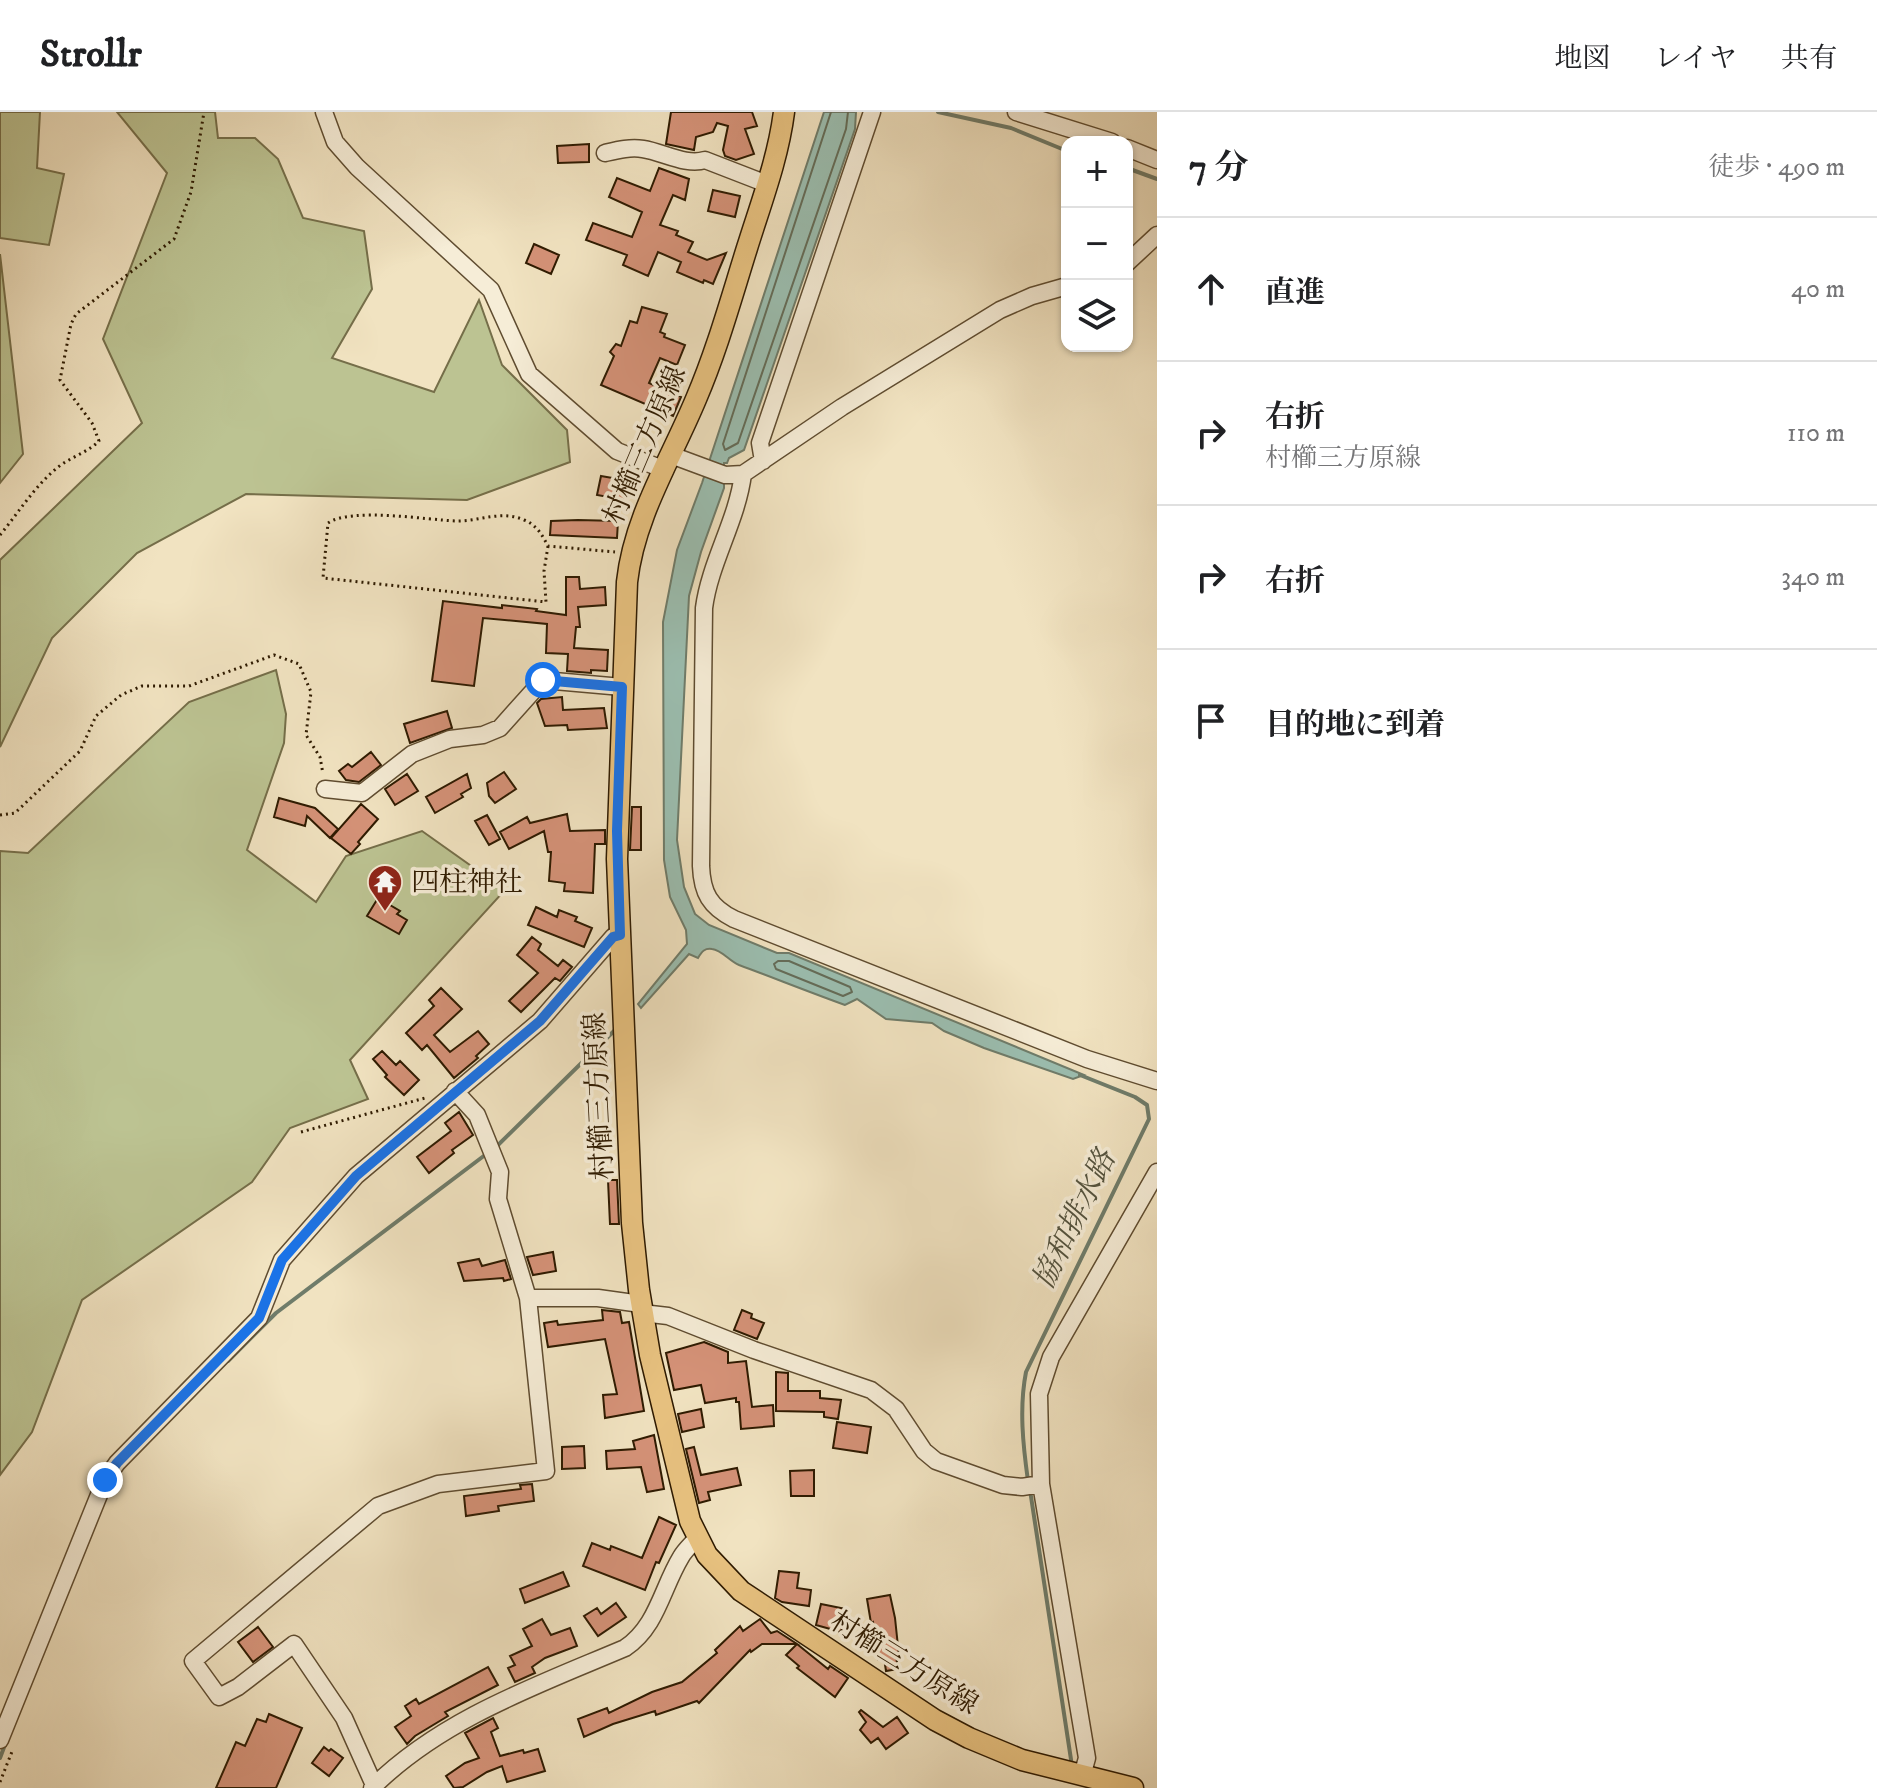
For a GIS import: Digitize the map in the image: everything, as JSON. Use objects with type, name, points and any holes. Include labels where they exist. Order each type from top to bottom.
[{"type":"main road","name":"村櫛三方原線","points":[[784,112],[767,184],[709,368],[673,461],[641,520],[627,582],[617,831],[632,1223],[642,1308],[682,1498],[697,1538],[723,1575],[741,1591],[919,1710],[986,1746],[1070,1776],[1133,1788]]},
{"type":"street","points":[[324,112],[335,142],[357,167],[491,290],[529,374],[617,451],[725,475],[743,474],[842,407],[1000,310],[1061,288]]},
{"type":"street","points":[[763,461],[760,443],[872,112]]},
{"type":"street","points":[[1016,112],[1093,136]]},
{"type":"street","points":[[605,153],[630,148],[696,163],[705,160],[767,184]]},
{"type":"street","points":[[1133,150],[1157,160]]},
{"type":"street","points":[[1133,257],[1157,235]]},
{"type":"street","points":[[743,474],[741,492],[708,585],[704,608],[701,866],[708,900],[724,914],[749,925],[1087,1059],[1157,1081]]},
{"type":"street","points":[[325,789],[362,793],[412,754],[450,739],[483,735],[500,728],[543,680],[622,687]]},
{"type":"street","points":[[0,1740],[105,1480],[111,1472],[259,1318],[282,1260],[356,1176],[540,1021],[613,937],[620,935]]},
{"type":"street","points":[[455,1091],[477,1115],[500,1172],[498,1199],[528,1298],[546,1471],[438,1484],[378,1506],[193,1661],[219,1697],[238,1687],[294,1644],[344,1718],[373,1787],[456,1725],[507,1699],[625,1648],[640,1638],[655,1614],[681,1556],[697,1538]]},
{"type":"street","points":[[1070,1776],[1087,1758],[1033,1485],[1038,1407],[1046,1369],[1094,1277],[1157,1172]]},
{"type":"street","points":[[528,1298],[598,1298],[642,1308],[871,1390],[896,1409],[929,1457],[1003,1485],[1033,1485]]},
{"type":"path","points":[[0,535],[32,492],[59,467],[99,441],[92,423],[60,380],[71,324],[83,307],[174,239],[191,192],[204,112]]},
{"type":"path","points":[[359,515],[461,521],[494,515],[524,519],[540,530],[548,546],[544,571],[546,602],[323,578],[328,523],[336,518],[359,515]]},
{"type":"path","points":[[548,546],[631,554]]},
{"type":"path","points":[[0,815],[15,813],[80,751],[96,716],[121,695],[142,686],[189,686],[274,655],[299,664],[311,692],[306,735],[320,757],[325,789]]},
{"type":"path","points":[[301,1132],[426,1098]]},
{"type":"green space","points":[[0,112],[40,112],[37,168],[64,174],[49,245],[0,238]]},
{"type":"green space","points":[[117,112],[215,112],[218,138],[255,138],[278,159],[303,218],[364,231],[372,289],[332,358],[434,392],[479,300],[502,365],[567,430],[570,462],[467,500],[246,494],[137,553],[52,638],[0,747],[0,560],[142,423],[103,339],[167,173]]},
{"type":"green space","points":[[0,254],[23,454],[0,483]]},
{"type":"green space","points":[[276,670],[286,714],[284,743],[247,850],[316,902],[346,856],[422,831],[505,890],[350,1060],[368,1099],[290,1128],[252,1182],[82,1300],[32,1432],[0,1475],[0,851],[28,853],[189,702]]},
{"type":"water","points":[[824,112],[856,112],[855,129],[744,450],[724,463],[724,488],[689,596],[677,840],[684,887],[695,914],[709,925],[777,953],[789,953],[1084,1075],[1073,1079],[984,1048],[932,1023],[886,1019],[857,999],[845,1005],[739,965],[712,949],[704,950],[698,958],[689,954],[641,1008],[638,1004],[687,944],[686,930],[670,897],[664,860],[663,622],[677,550]]},
{"type":"building","points":[[671,112],[752,112],[757,126],[745,129],[754,154],[736,160],[725,156],[723,150],[728,126],[717,123],[713,132],[696,137],[694,150],[666,144]]},
{"type":"building","points":[[589,144],[589,162],[558,163],[557,146]]},
{"type":"building","points":[[659,168],[689,179],[685,200],[673,195],[660,225],[678,231],[676,235],[693,242],[688,252],[707,260],[726,253],[713,284],[677,272],[681,262],[658,252],[648,276],[623,265],[627,255],[586,240],[593,223],[632,237],[642,212],[609,197],[617,178],[650,191]]},
{"type":"building","points":[[713,190],[740,196],[735,217],[708,211]]},
{"type":"building","points":[[534,244],[559,255],[551,274],[526,263]]},
{"type":"building","points":[[642,307],[667,314],[660,332],[665,334],[664,337],[685,345],[677,365],[660,358],[649,383],[681,397],[673,416],[601,385],[614,356],[610,352],[616,344],[621,346],[630,321],[637,323]]},
{"type":"building","points":[[601,476],[630,481],[626,500],[597,495]]},
{"type":"building","points":[[551,521],[618,521],[617,538],[550,535]]},
{"type":"building","points":[[566,577],[579,577],[580,589],[605,587],[606,605],[578,607],[580,627],[576,627],[574,648],[608,650],[607,671],[567,671],[568,654],[546,653],[547,624],[483,618],[474,686],[432,681],[443,601],[502,608],[502,605],[566,615]]},
{"type":"building","points":[[562,697],[563,710],[604,708],[607,728],[568,730],[567,725],[545,726],[537,703],[541,699]]},
{"type":"building","points":[[447,711],[452,728],[410,743],[404,724]]},
{"type":"building","points":[[371,752],[381,765],[359,782],[346,780],[339,771],[348,764],[352,767]]},
{"type":"building","points":[[504,772],[516,789],[495,803],[489,796],[487,783]]},
{"type":"building","points":[[407,774],[418,791],[395,805],[385,789]]},
{"type":"building","points":[[467,774],[471,788],[461,794],[463,797],[435,813],[426,797]]},
{"type":"building","points":[[279,798],[315,808],[338,829],[330,838],[307,816],[305,826],[274,817]]},
{"type":"building","points":[[361,804],[378,819],[351,854],[331,838]]},
{"type":"building","points":[[632,807],[641,807],[641,850],[630,850]]},
{"type":"building","points":[[567,814],[570,831],[605,830],[605,844],[595,844],[593,893],[564,891],[565,883],[549,881],[551,852],[548,852],[544,831],[509,849],[500,832],[527,817],[530,823]]},
{"type":"building","points":[[487,815],[500,839],[489,845],[475,821]]},
{"type":"building","points":[[378,898],[400,911],[397,914],[407,920],[399,934],[367,916]]},
{"type":"building","points":[[536,907],[557,917],[559,910],[577,917],[575,921],[592,928],[584,947],[528,925]]},
{"type":"building","points":[[532,937],[541,944],[538,950],[558,966],[563,960],[572,967],[560,981],[555,978],[521,1012],[509,1001],[538,973],[517,955]]},
{"type":"building","points":[[441,988],[462,1009],[434,1035],[450,1052],[478,1031],[489,1044],[454,1078],[427,1045],[422,1050],[406,1033],[434,1006],[429,1000]]},
{"type":"building","points":[[382,1051],[396,1065],[400,1061],[419,1080],[404,1095],[385,1077],[387,1075],[373,1059]]},
{"type":"building","points":[[459,1112],[473,1135],[429,1173],[417,1157],[451,1131],[445,1123]]},
{"type":"building","points":[[608,1180],[617,1180],[619,1224],[610,1224]]},
{"type":"building","points":[[553,1252],[556,1271],[533,1275],[527,1257]]},
{"type":"building","points":[[479,1259],[482,1266],[505,1260],[511,1279],[464,1281],[458,1263]]},
{"type":"building","points":[[602,1310],[620,1312],[622,1323],[629,1322],[644,1411],[605,1418],[603,1395],[617,1394],[605,1339],[548,1347],[544,1323],[557,1321],[558,1325],[603,1320]]},
{"type":"building","points":[[742,1310],[764,1323],[757,1339],[734,1330]]},
{"type":"building","points":[[704,1342],[728,1352],[728,1363],[746,1361],[752,1407],[773,1405],[774,1426],[741,1429],[736,1398],[705,1403],[701,1385],[674,1390],[666,1353]]},
{"type":"building","points":[[776,1372],[788,1373],[788,1391],[820,1391],[820,1398],[841,1400],[838,1419],[824,1417],[824,1412],[776,1411]]},
{"type":"building","points":[[701,1409],[704,1427],[682,1432],[678,1414]]},
{"type":"building","points":[[837,1422],[871,1427],[867,1453],[833,1448]]},
{"type":"building","points":[[654,1435],[664,1489],[647,1492],[641,1467],[607,1469],[606,1451],[635,1449],[633,1441]]},
{"type":"building","points":[[584,1446],[585,1468],[562,1469],[562,1447]]},
{"type":"building","points":[[694,1447],[701,1475],[737,1468],[741,1485],[708,1492],[710,1500],[699,1503],[686,1449]]},
{"type":"building","points":[[814,1470],[814,1496],[791,1496],[790,1471]]},
{"type":"building","points":[[532,1484],[534,1501],[498,1506],[499,1511],[466,1516],[464,1496],[521,1489],[520,1485]]},
{"type":"building","points":[[659,1517],[676,1525],[645,1590],[583,1566],[592,1543],[610,1550],[611,1546],[642,1558]]},
{"type":"building","points":[[779,1571],[799,1573],[797,1588],[811,1590],[809,1606],[775,1598]]},
{"type":"building","points":[[563,1572],[569,1586],[525,1603],[520,1589]]},
{"type":"building","points":[[890,1595],[899,1656],[896,1656],[898,1669],[886,1671],[884,1658],[878,1659],[867,1599]]},
{"type":"building","points":[[616,1603],[626,1617],[598,1636],[584,1616],[597,1608],[601,1614]]},
{"type":"building","points":[[821,1604],[846,1609],[841,1632],[816,1625]]},
{"type":"building","points":[[542,1619],[551,1635],[570,1628],[577,1646],[545,1658],[532,1667],[535,1673],[515,1682],[508,1668],[515,1665],[510,1656],[532,1646],[523,1629]]},
{"type":"building","points":[[760,1619],[771,1633],[777,1631],[797,1644],[762,1644],[750,1650],[699,1703],[697,1701],[656,1715],[655,1711],[584,1737],[578,1719],[607,1708],[609,1713],[652,1692],[682,1682],[717,1653],[715,1650],[740,1626],[743,1631]]},
{"type":"building","points":[[258,1627],[273,1647],[253,1662],[238,1642]]},
{"type":"building","points":[[797,1644],[828,1669],[830,1666],[848,1678],[835,1697],[797,1668],[799,1666],[786,1655]]},
{"type":"building","points":[[488,1667],[498,1685],[445,1712],[448,1716],[407,1744],[395,1727],[411,1716],[405,1706],[416,1699],[419,1704]]},
{"type":"building","points":[[861,1710],[883,1727],[897,1717],[908,1733],[886,1749],[878,1738],[871,1743],[860,1730],[866,1722],[859,1712]]},
{"type":"building","points":[[269,1714],[302,1728],[276,1788],[216,1788],[236,1742],[245,1746],[257,1719],[266,1722]]},
{"type":"building","points":[[493,1718],[498,1728],[491,1732],[500,1756],[538,1749],[545,1771],[507,1782],[502,1766],[463,1787],[454,1788],[446,1776],[479,1758],[465,1733]]},
{"type":"building","points":[[324,1747],[343,1758],[329,1776],[312,1763]]},
{"type":"waterway","points":[[938,112],[1011,128],[1061,149]]},
{"type":"waterway","points":[[1133,170],[1157,179]]},
{"type":"waterway","points":[[496,1147],[615,1030]]},
{"type":"waterway","name":"協和排水路","points":[[1028,1481],[1022,1413],[1026,1372],[1149,1119],[1147,1105],[1135,1097],[1080,1075]]},
{"type":"waterway","points":[[228,1361],[276,1313],[489,1152]]},
{"type":"waterway","name":"協和排水路","points":[[1030,1490],[1072,1766]]},
{"type":"waterway","points":[[0,1758],[6,1742]]},
{"type":"place","name":"四柱神社","points":[[385,913]]},
{"type":"route","points":[[105,1480],[117,1463],[259,1318],[282,1260],[356,1176],[540,1021],[613,937],[620,935],[617,831],[622,687],[543,680]]}]
